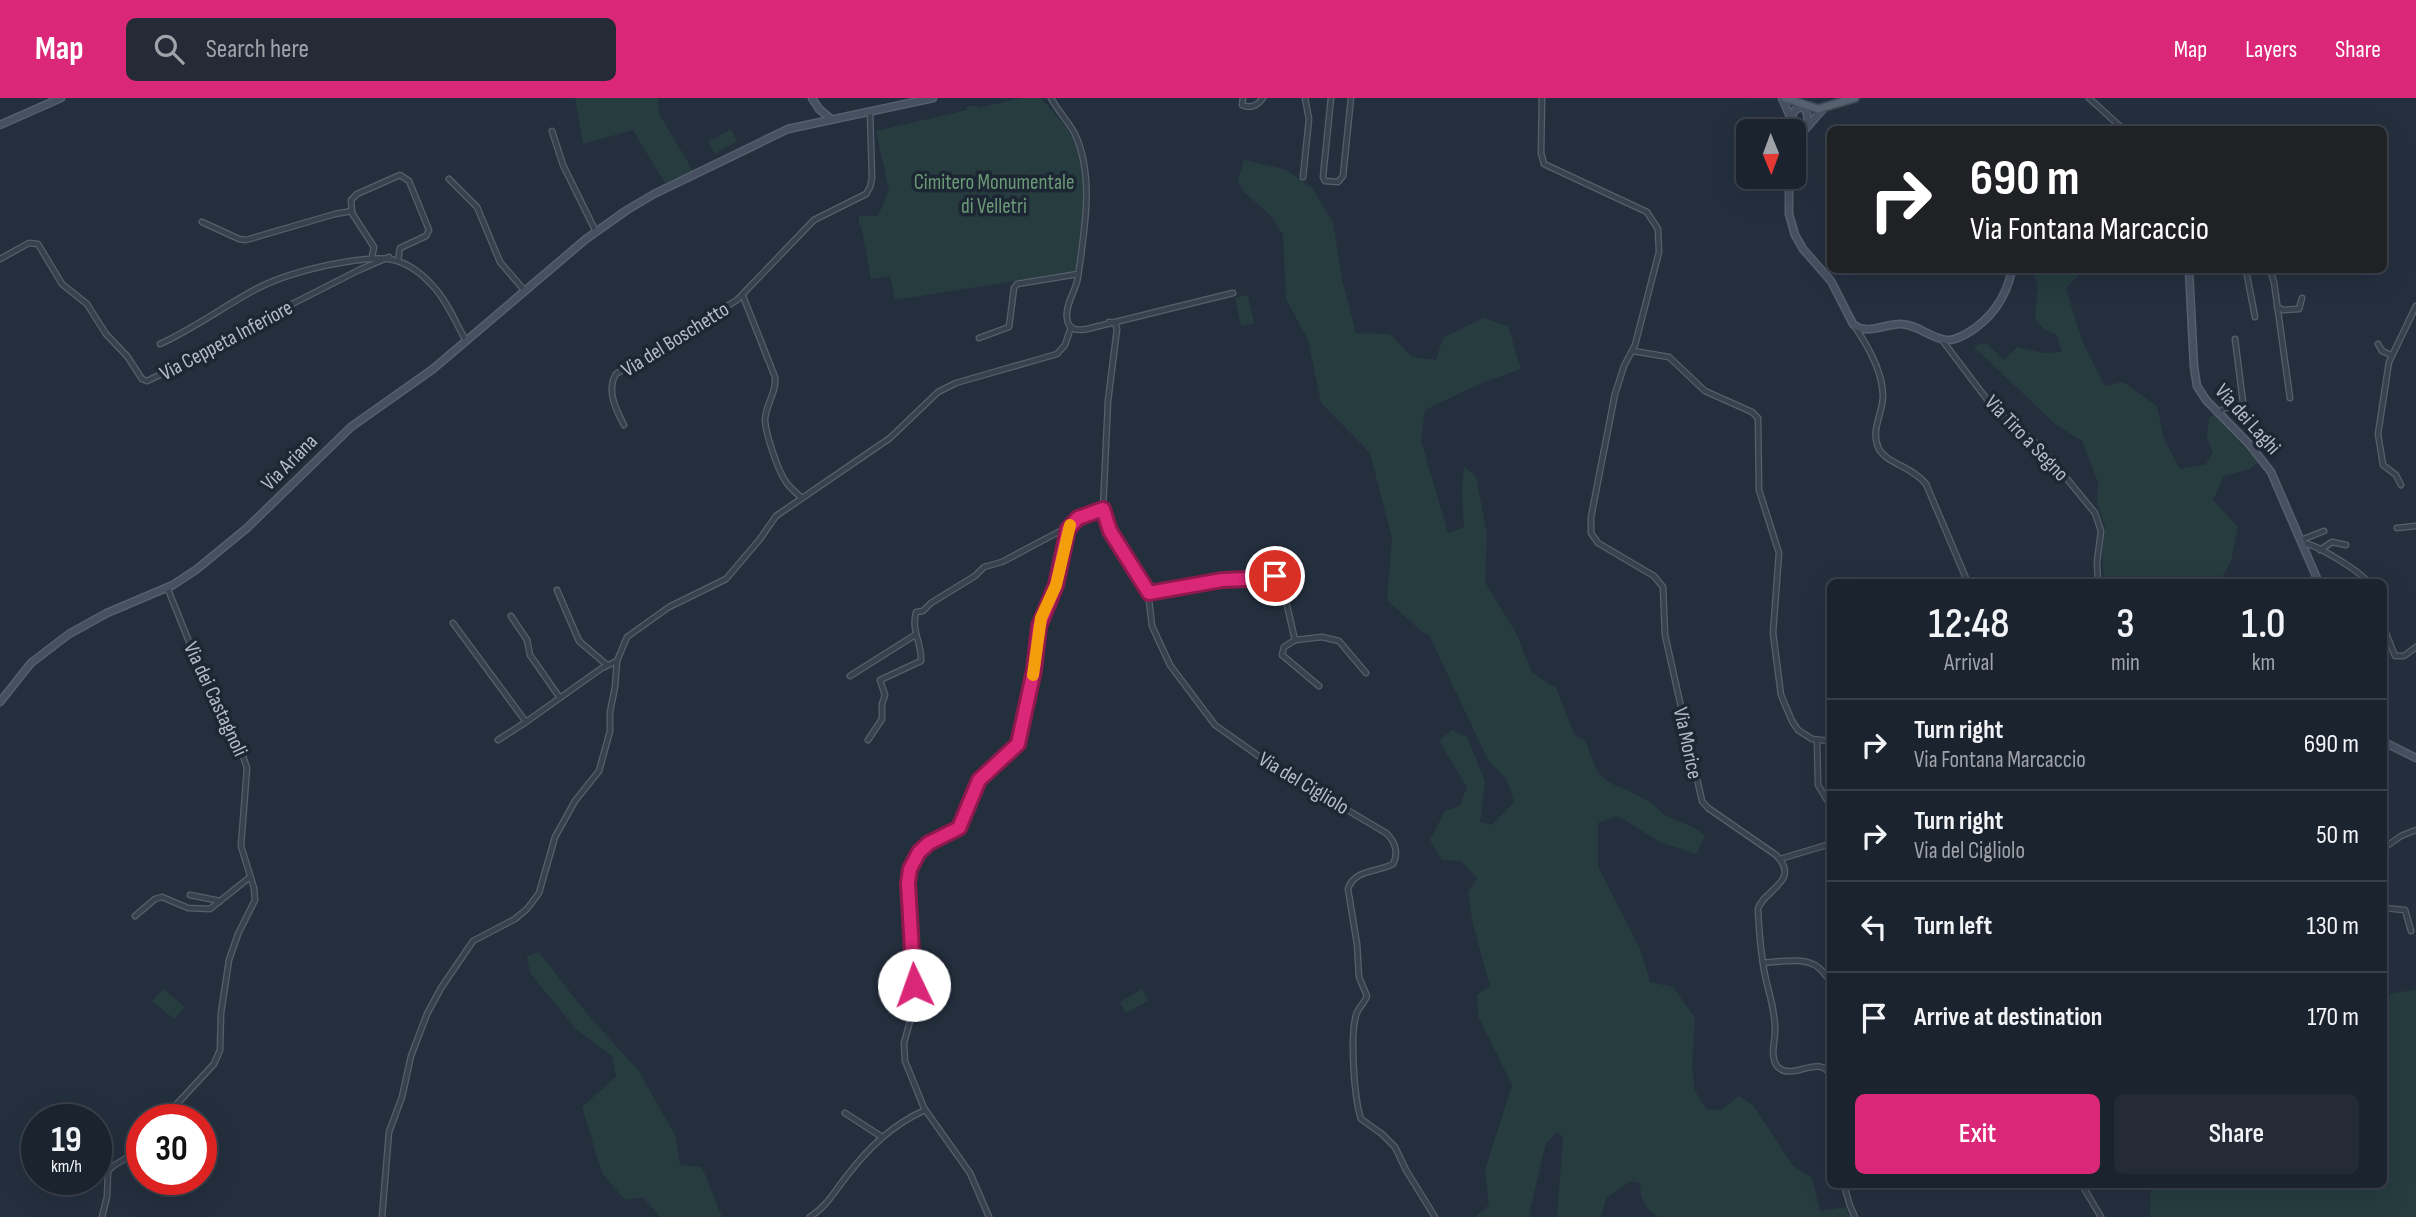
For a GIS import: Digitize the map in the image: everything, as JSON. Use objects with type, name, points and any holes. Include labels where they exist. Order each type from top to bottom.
[{"type":"main road","points":[[0,125],[61,98]]},
{"type":"main road","points":[[812,98],[819,109],[831,119]]},
{"type":"main road","name":"Via Ariana","points":[[0,702],[27,668],[64,638],[96,618],[167,587],[194,571],[236,538],[351,427],[430,371],[596,232],[654,194],[781,132],[933,98]]},
{"type":"main road","points":[[1784,98],[1803,106],[1823,109],[1855,98]]},
{"type":"main road","points":[[1784,98],[1791,119]]},
{"type":"main road","points":[[1791,119],[1795,110],[1803,106]]},
{"type":"main road","points":[[1803,106],[1808,125]]},
{"type":"main road","points":[[1806,127],[1823,109]]},
{"type":"main road","points":[[1788,189],[1789,214],[1795,235],[1803,249],[1829,278],[1853,324],[1866,330],[1905,324],[1942,339],[1956,339],[1989,317],[2005,292],[2011,273]]},
{"type":"main road","name":"Via dei Laghi","points":[[2189,273],[2195,380],[2200,393],[2253,448],[2269,469],[2317,579]]},
{"type":"main road","points":[[2387,744],[2416,758]]},
{"type":"street","points":[[1051,98],[1076,137],[1087,195],[1078,274],[1067,312],[1071,327],[1082,330],[1233,293]]},
{"type":"street","points":[[1243,98],[1242,105],[1253,106],[1262,98]]},
{"type":"street","points":[[1303,177],[1309,117],[1305,98]]},
{"type":"street","points":[[1331,98],[1323,177],[1325,181],[1338,182],[1343,178],[1351,98]]},
{"type":"street","points":[[1542,98],[1541,153],[1545,165],[1643,210],[1653,218],[1657,226],[1659,252],[1633,351],[1669,357],[1705,391],[1752,412],[1758,418],[1759,490],[1779,553],[1773,633],[1781,692],[1795,726],[1805,736],[1827,741]]},
{"type":"street","points":[[2089,98],[2120,126]]},
{"type":"street","name":"Via del Boschetto","points":[[624,425],[612,394],[612,383],[616,374],[743,295],[816,218],[857,200],[869,190],[872,178],[870,111]]},
{"type":"street","points":[[552,131],[563,165],[596,232]]},
{"type":"street","points":[[372,257],[374,247],[352,211],[351,202],[357,194],[397,176],[407,178],[429,230],[426,236],[401,247],[397,253],[399,261]]},
{"type":"street","points":[[449,179],[477,207],[500,262],[525,291]]},
{"type":"street","points":[[202,222],[246,240],[352,211]]},
{"type":"street","name":"Via Ceppeta Inferiore","points":[[0,259],[29,243],[38,244],[63,286],[86,304],[106,334],[127,356],[142,379],[147,381],[211,350],[297,301],[389,257]]},
{"type":"street","name":"Via Ceppeta Inferiore","points":[[160,344],[196,327],[271,282],[309,268],[372,257],[389,257],[399,261],[433,286],[466,341]]},
{"type":"street","points":[[2247,273],[2255,317]]},
{"type":"street","points":[[2269,273],[2274,280],[2290,398]]},
{"type":"street","points":[[979,338],[1009,327],[1017,284],[1078,274]]},
{"type":"street","name":"Via del Boschetto","points":[[743,295],[776,379],[766,416],[767,430],[784,478],[802,498]]},
{"type":"street","points":[[2277,307],[2299,309],[2302,298]]},
{"type":"street","points":[[2401,485],[2396,475],[2383,465],[2378,437],[2391,355],[2416,306]]},
{"type":"street","name":"Via del Cigliolo","points":[[1109,322],[1115,323],[1117,329],[1109,395],[1103,509],[1110,531],[1149,593],[1151,623],[1176,676],[1211,722],[1267,762],[1386,833],[1394,843],[1394,864],[1360,875],[1348,887],[1359,977],[1367,996],[1358,1010],[1354,1027],[1356,1086],[1362,1119],[1381,1132],[1395,1147],[1435,1217]]},
{"type":"street","points":[[1853,324],[1869,350],[1882,389],[1876,430],[1877,446],[1883,455],[1914,472],[1926,485],[1966,579]]},
{"type":"street","points":[[382,1217],[389,1129],[402,1097],[411,1056],[427,1014],[438,992],[473,941],[515,919],[539,893],[555,836],[577,798],[599,771],[610,731],[617,661],[623,643],[633,630],[682,600],[728,578],[776,516],[887,440],[940,390],[1055,355],[1065,345],[1071,327]]},
{"type":"street","name":"Via Tiro a Segno","points":[[1942,339],[1991,405],[2040,446],[2095,513],[2101,531],[2098,579]]},
{"type":"street","points":[[2218,412],[2244,402],[2235,339]]},
{"type":"street","points":[[2378,344],[2382,351],[2391,355]]},
{"type":"street","name":"Via Morice","points":[[1633,351],[1624,366],[1615,394],[1590,520],[1591,533],[1600,545],[1654,576],[1663,587],[1665,635],[1703,803],[1780,859]]},
{"type":"street","points":[[868,740],[882,719],[885,694],[880,680],[921,661],[915,635],[916,611],[924,611],[931,603],[975,576],[984,567],[1002,562],[1069,527],[1078,518],[1103,509]]},
{"type":"street","points":[[2398,528],[2416,526]]},
{"type":"street","points":[[989,1217],[970,1173],[925,1110],[904,1055],[914,988],[909,873],[922,849],[959,828],[979,780],[1018,744],[1032,678],[1039,626],[1056,585],[1069,527]]},
{"type":"street","points":[[2302,542],[2324,531]]},
{"type":"street","points":[[2302,542],[2358,572],[2366,579]]},
{"type":"street","points":[[2320,550],[2332,542],[2346,545]]},
{"type":"street","points":[[1272,554],[1275,578],[1282,584],[1295,639]]},
{"type":"street","points":[[1149,593],[1222,580],[1275,578]]},
{"type":"street","name":"Via dei Castagnoli","points":[[167,587],[223,725],[246,762],[247,781],[241,846],[255,901],[238,934],[229,963],[222,1008],[219,1057],[177,1104]]},
{"type":"street","points":[[557,590],[581,643],[607,665]]},
{"type":"street","points":[[510,616],[527,640],[530,655],[560,698]]},
{"type":"street","points":[[453,623],[526,722]]},
{"type":"street","points":[[849,676],[915,635]]},
{"type":"street","points":[[2387,636],[2395,656],[2403,657],[2416,647]]},
{"type":"street","points":[[1319,686],[1283,656],[1284,647],[1295,639],[1322,637],[1339,641],[1366,673]]},
{"type":"street","points":[[498,740],[607,665],[617,661]]},
{"type":"street","points":[[1818,740],[1818,782],[1827,798]]},
{"type":"street","points":[[2387,846],[2401,836],[2416,831]]},
{"type":"street","points":[[1827,845],[1780,859],[1784,869],[1782,880],[1758,905],[1763,963],[1775,1023],[1773,1051],[1776,1064],[1787,1071],[1821,1067],[1827,1070]]},
{"type":"street","points":[[135,916],[160,897],[172,899],[192,909],[210,909],[250,877]]},
{"type":"street","points":[[190,895],[221,901]]},
{"type":"street","points":[[2387,908],[2405,910],[2411,932]]},
{"type":"street","points":[[1763,963],[1790,961],[1812,964],[1827,976]]},
{"type":"street","points":[[810,1217],[831,1200],[850,1171],[882,1137],[897,1125],[925,1110]]},
{"type":"street","points":[[845,1113],[882,1137]]},
{"type":"street","points":[[102,1217],[109,1170],[126,1159]]},
{"type":"street","points":[[1845,1188],[1856,1217]]},
{"type":"street","points":[[2084,1188],[2101,1217]]},
{"type":"green space","points":[[575,98],[658,98],[659,114],[693,171],[665,183],[633,130],[583,144]]},
{"type":"green space","name":"Cimitero Monumentale di Velletri","points":[[1022,98],[1041,98],[1066,127],[1078,152],[1084,203],[1077,271],[895,300],[890,276],[871,279],[859,225],[859,216],[878,216],[889,190],[876,131],[967,110],[966,107],[977,105],[978,108]]},
{"type":"green space","points":[[731,129],[737,141],[715,154],[708,142]]},
{"type":"green space","points":[[1244,160],[1287,170],[1312,188],[1333,222],[1342,280],[1356,333],[1390,334],[1412,357],[1436,360],[1443,338],[1483,318],[1508,326],[1521,369],[1479,384],[1425,410],[1421,440],[1448,533],[1464,527],[1464,466],[1476,477],[1487,534],[1485,582],[1516,633],[1532,673],[1556,688],[1574,734],[1586,741],[1591,758],[1603,777],[1705,836],[1696,854],[1660,842],[1618,816],[1598,823],[1598,866],[1641,951],[1650,982],[1673,987],[1695,1018],[1692,1067],[1695,1091],[1706,1109],[1721,1110],[1739,1096],[1753,1105],[1793,1166],[1812,1178],[1820,1211],[1845,1207],[1851,1217],[1659,1217],[1644,1203],[1640,1183],[1631,1181],[1606,1198],[1601,1217],[1557,1217],[1563,1136],[1556,1133],[1546,1144],[1530,1209],[1531,1217],[1475,1217],[1489,1205],[1485,1170],[1512,1085],[1478,1016],[1477,995],[1490,986],[1473,925],[1468,892],[1477,878],[1461,861],[1442,860],[1430,840],[1445,811],[1460,806],[1467,787],[1439,741],[1452,730],[1467,737],[1485,781],[1480,822],[1492,825],[1514,802],[1507,780],[1488,760],[1429,635],[1387,600],[1392,538],[1370,453],[1321,403],[1308,340],[1286,299],[1283,234],[1270,215],[1244,192],[1238,181]]},
{"type":"green space","points":[[2034,273],[2079,273],[2066,289],[2083,343],[2105,386],[2123,382],[2157,406],[2164,439],[2180,469],[2206,464],[2213,453],[2207,438],[2209,418],[2214,414],[2258,462],[2250,469],[2224,476],[2213,500],[2238,527],[2231,561],[2221,579],[2104,579],[2102,551],[2105,527],[2097,503],[2098,482],[2082,441],[2055,424],[1973,346],[1986,343],[2004,360],[2017,347],[2043,353],[2062,352],[2057,335],[2045,330],[2035,319],[2038,287]]},
{"type":"green space","points":[[1248,295],[1254,323],[1241,326],[1235,298]]},
{"type":"green space","points":[[539,952],[587,1014],[638,1070],[675,1135],[680,1165],[702,1167],[722,1217],[660,1217],[643,1197],[625,1200],[602,1173],[582,1107],[616,1077],[612,1056],[576,1029],[530,973],[527,956]]},
{"type":"green space","points":[[163,989],[185,1007],[174,1019],[152,1001]]},
{"type":"green space","points":[[1142,989],[1148,1001],[1126,1013],[1120,1002]]},
{"type":"green space","points":[[2416,990],[2416,1217],[2150,1217],[2151,1188],[2387,1188],[2387,996]]},
{"type":"slow traffic","points":[[1033,675],[1041,618],[1056,585],[1070,525]]},
{"type":"route","points":[[914,985],[909,917],[910,869],[923,847],[959,828],[979,780],[1018,744],[1034,670],[1041,616],[1056,585],[1070,524],[1081,516],[1103,509],[1110,531],[1149,593],[1218,580],[1275,576]]}]
